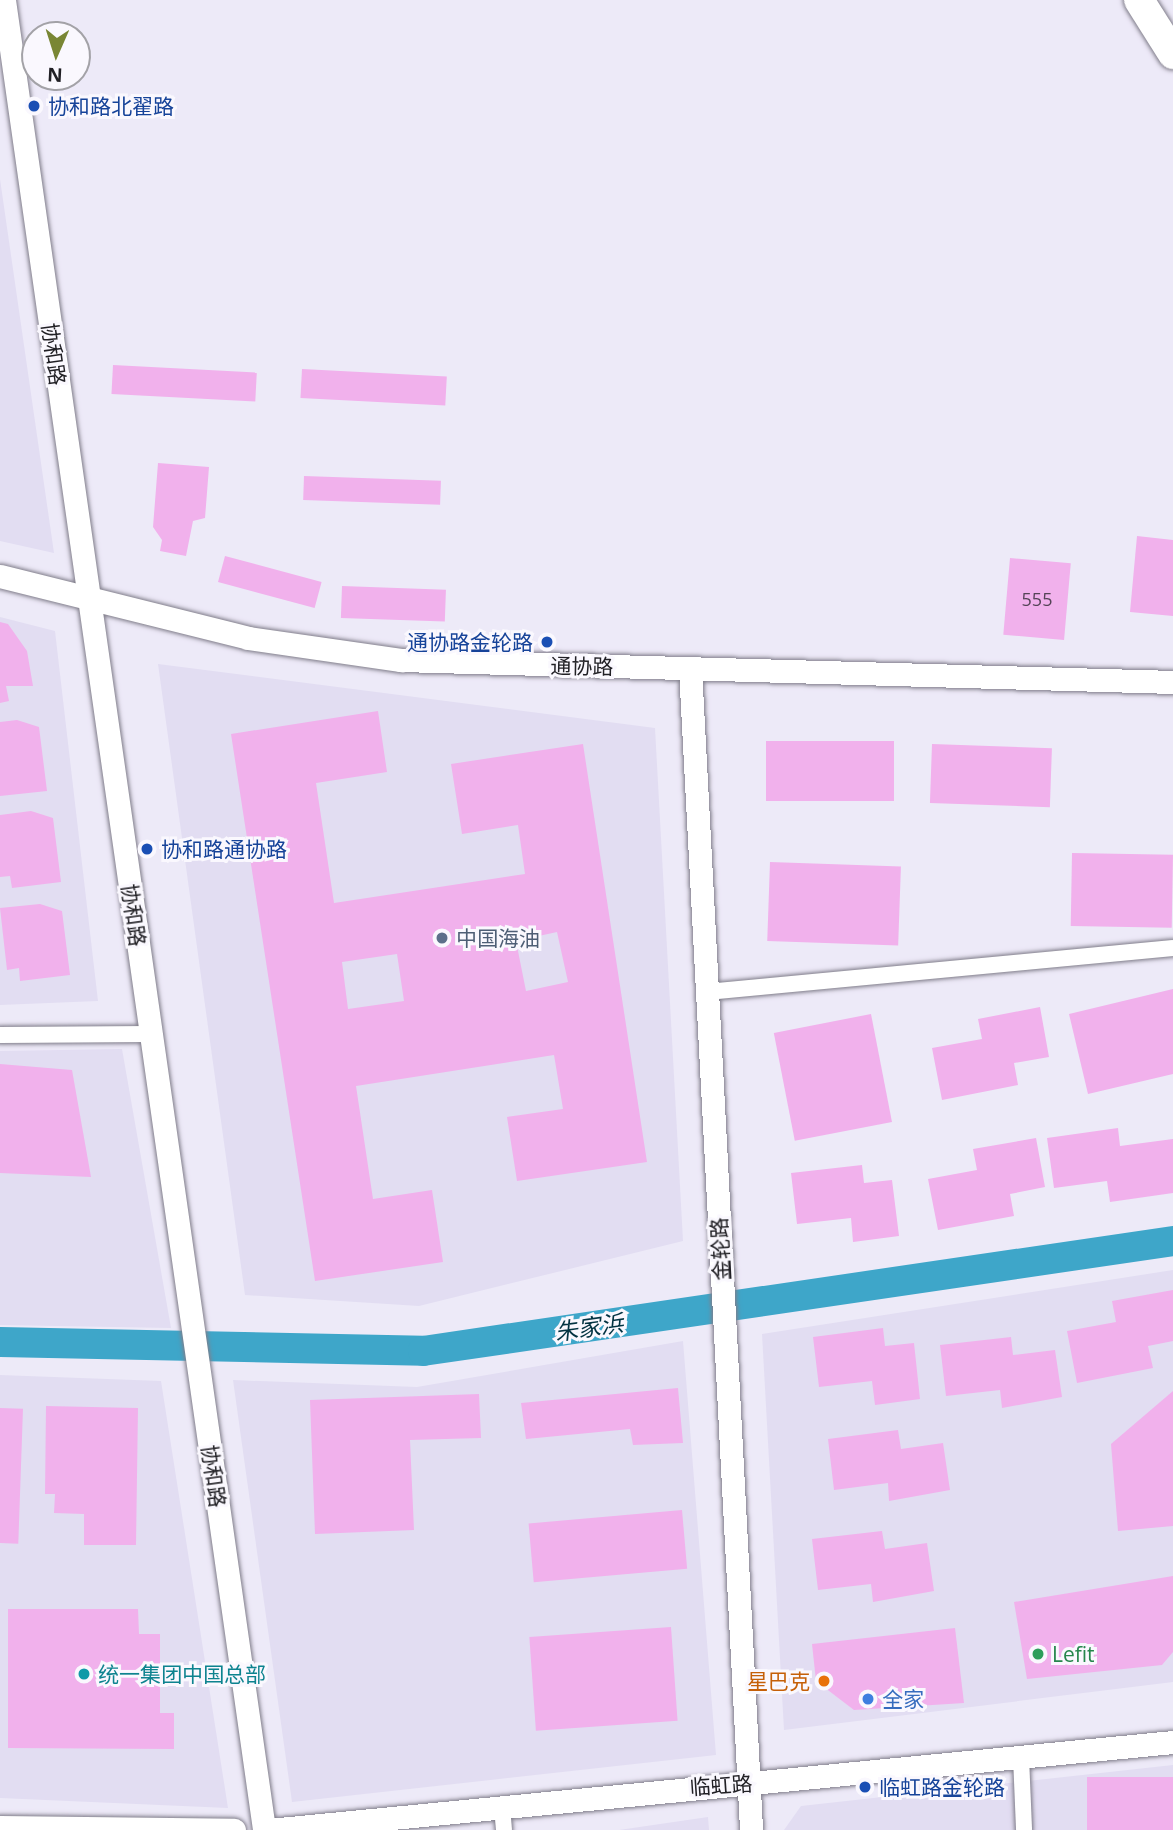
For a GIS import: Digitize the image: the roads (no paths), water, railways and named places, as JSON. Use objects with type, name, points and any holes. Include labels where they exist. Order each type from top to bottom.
[{"type":"highway","points":[[1139,0],[1173,54]]},
{"type":"street","name":"协和路","points":[[4,0],[198,1370],[266,1830]]},
{"type":"street","name":"通协路","points":[[0,576],[248,638],[352,656],[1173,682]]},
{"type":"street","name":"金轮路","points":[[690,668],[751,1830]]},
{"type":"street","points":[[707,992],[1173,948]]},
{"type":"street","points":[[0,1035],[150,1034]]},
{"type":"street","name":"临虹路","points":[[266,1830],[503,1819],[748,1783],[1173,1742]]},
{"type":"street","points":[[1021,1757],[1024,1830]]},
{"type":"street","points":[[0,1827],[234,1830]]},
{"type":"waterway","name":"朱家浜","points":[[0,1342],[423,1351],[1173,1241]]},
{"type":"place","name":"协和路北翟路","points":[[34,106]]},
{"type":"place","name":"通协路金轮路","points":[[547,642]]},
{"type":"place","name":"协和路通协路","points":[[147,849]]},
{"type":"place","name":"中国海油","points":[[442,938]]},
{"type":"place","name":"Lefit","points":[[1038,1654]]},
{"type":"place","name":"统一集团中国总部","points":[[84,1674]]},
{"type":"place","name":"星巴克","points":[[824,1681]]},
{"type":"place","name":"全家","points":[[868,1699]]},
{"type":"place","name":"临虹路金轮路","points":[[865,1787]]}]
